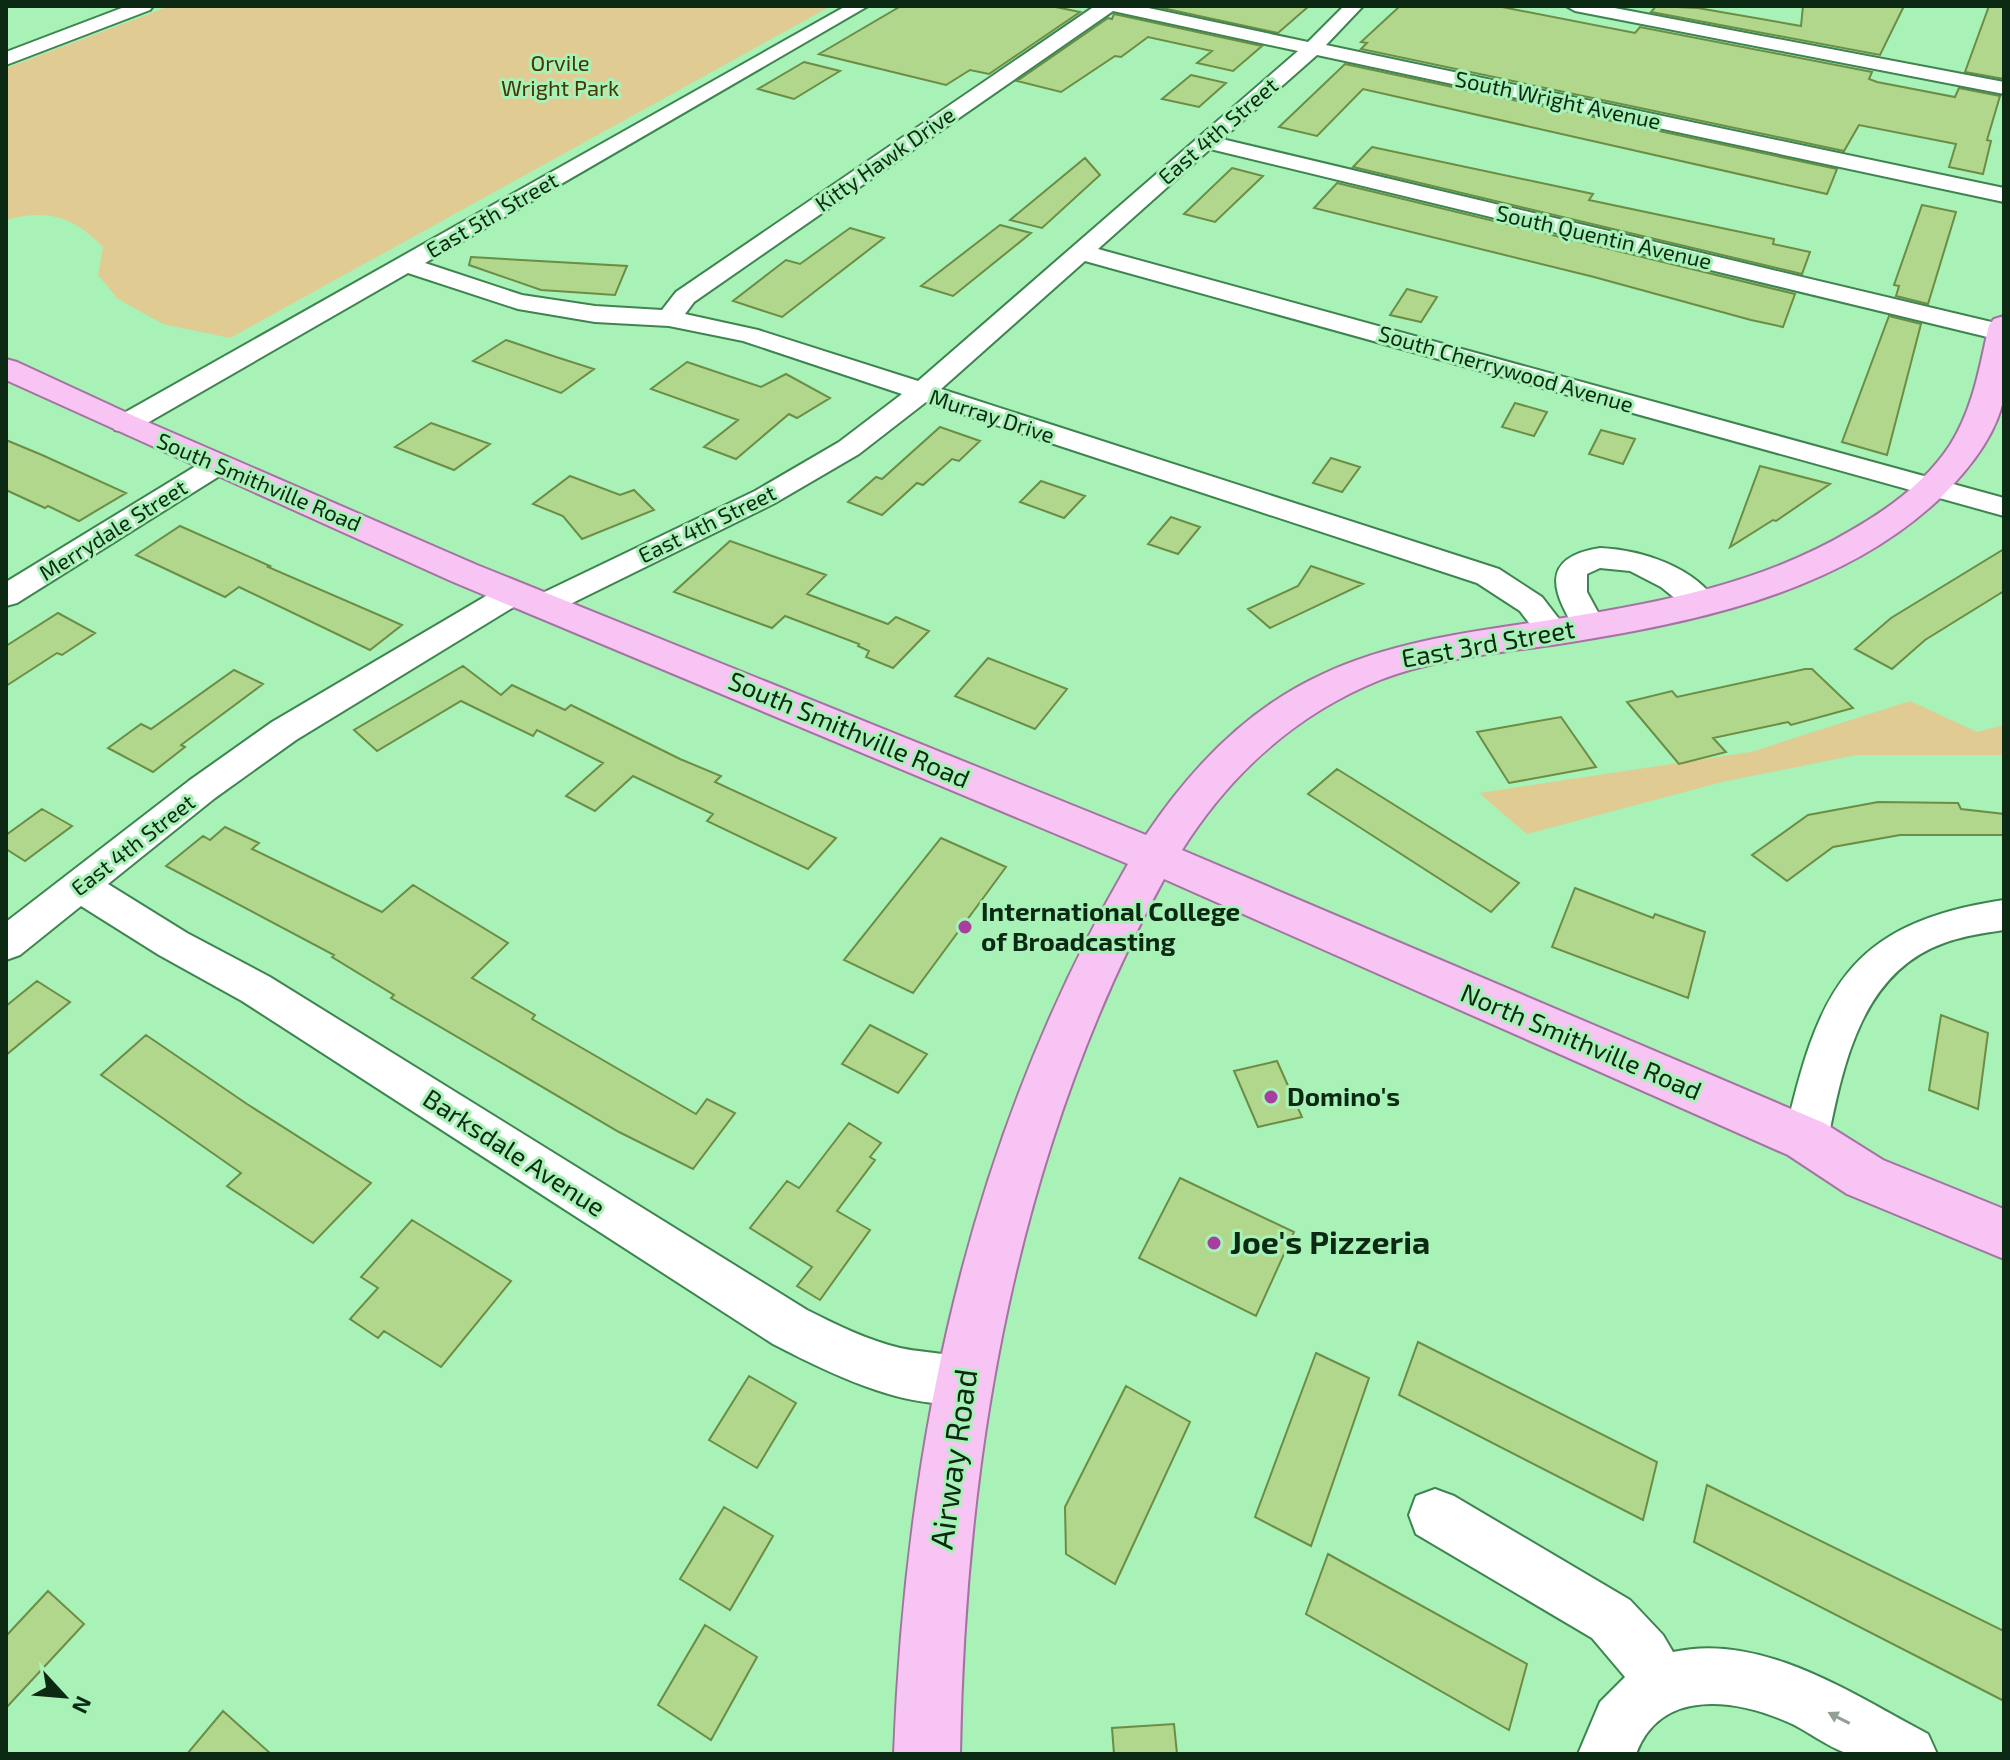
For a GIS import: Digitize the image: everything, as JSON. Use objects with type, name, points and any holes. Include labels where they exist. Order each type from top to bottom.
[{"type":"main road","name":"East 3rd Street","points":[[1018,1171],[1046,1087],[1121,917],[1189,801],[1217,769],[1261,730],[1303,701],[1351,676],[1389,661],[1454,645],[1572,629],[1703,605],[1808,568],[1861,541],[1899,516],[1932,487],[1961,454],[1975,430],[1988,395],[2003,330]]},
{"type":"main road","name":"South Smithville Road","points":[[6,368],[125,424],[528,599],[1154,858]]},
{"type":"main road","name":"North Smithville Road","points":[[1154,858],[1806,1139],[1865,1177],[2004,1234]]},
{"type":"main road","name":"Airway Road","points":[[927,1754],[927,1710],[948,1467],[972,1331],[1018,1171]]},
{"type":"street","points":[[6,59],[144,6]]},
{"type":"street","name":"East 5th Street","points":[[125,424],[859,6]]},
{"type":"street","name":"South Wright Avenue","points":[[1110,6],[2004,195]]},
{"type":"street","name":"Kitty Hawk Drive","points":[[669,318],[685,297],[1110,6]]},
{"type":"street","name":"East 4th Street","points":[[6,944],[268,743],[377,674],[472,624],[792,482],[849,448],[920,393],[1313,48],[1354,6]]},
{"type":"street","points":[[1575,6],[2004,88]]},
{"type":"street","name":"South Quentin Avenue","points":[[1206,142],[2003,330]]},
{"type":"street","name":"South Cherrywood Avenue","points":[[1080,252],[2004,507]]},
{"type":"street","name":"Murray Drive","points":[[405,264],[518,302],[595,314],[669,318],[749,335],[1488,576],[1572,629]]},
{"type":"street","name":"Merrydale Street","points":[[6,596],[219,464]]},
{"type":"street","points":[[1572,629],[1570,574],[1578,564],[1591,559],[1619,559],[1651,568],[1673,580],[1703,605]]},
{"type":"street","name":"Barksdale Avenue","points":[[80,886],[173,944],[256,989],[790,1327],[847,1356],[902,1373],[963,1380]]},
{"type":"street","points":[[1806,1139],[1814,1100],[1843,1011],[1864,980],[1896,951],[1923,934],[1963,921],[2004,915]]},
{"type":"street","points":[[1435,1515],[1611,1619],[1643,1655],[1660,1684]]},
{"type":"street","points":[[1607,1754],[1619,1723],[1649,1690],[1699,1673],[1746,1677],[1823,1710],[1908,1754]]},
{"type":"green space","name":"Orvile Wright Park","points":[[170,6],[831,6],[230,338],[163,324],[118,299],[98,275],[103,247],[70,222],[34,215],[6,220],[6,68]]},
{"type":"green space","points":[[1910,701],[1977,732],[2004,725],[2004,755],[1856,755],[1722,782],[1527,834],[1479,793],[1751,752]]},
{"type":"building","points":[[901,6],[1051,6],[1080,12],[989,74],[970,70],[946,85],[819,54]]},
{"type":"building","points":[[1153,6],[1309,6],[1278,33]]},
{"type":"building","points":[[1400,6],[1497,6],[1635,33],[1640,27],[1872,72],[1869,79],[1877,82],[1955,97],[1959,88],[2000,96],[1987,140],[1991,141],[1983,174],[1949,167],[1956,144],[1859,125],[1844,151],[1361,49],[1367,43],[1361,42]]},
{"type":"building","points":[[1656,6],[1698,8],[1801,26],[1803,6],[1904,6],[1880,55],[1651,12]]},
{"type":"building","points":[[1989,6],[2004,6],[2004,79],[1965,72]]},
{"type":"building","points":[[1114,14],[1262,46],[1233,71],[1197,63],[1212,51],[1148,37],[1121,57],[1115,56],[1061,92],[1017,81],[1108,18],[1112,19]]},
{"type":"building","points":[[804,62],[840,71],[794,99],[758,89]]},
{"type":"building","points":[[1345,64],[1837,169],[1827,194],[1363,89],[1317,136],[1279,127]]},
{"type":"building","points":[[1191,75],[1226,83],[1199,107],[1162,99]]},
{"type":"building","points":[[1372,147],[1593,194],[1589,200],[1774,239],[1773,244],[1810,252],[1802,274],[1353,167]]},
{"type":"building","points":[[1085,158],[1100,175],[1042,228],[1010,220]]},
{"type":"building","points":[[1232,168],[1263,176],[1215,222],[1184,214]]},
{"type":"building","points":[[1337,183],[1795,294],[1783,327],[1751,320],[1594,277],[1314,208]]},
{"type":"building","points":[[1922,205],[1956,212],[1928,304],[1896,296],[1899,286],[1894,285]]},
{"type":"building","points":[[1000,225],[1031,233],[953,296],[921,286]]},
{"type":"building","points":[[850,228],[884,238],[782,317],[733,301],[786,260],[800,264]]},
{"type":"building","points":[[471,257],[627,266],[615,295],[541,290],[469,265]]},
{"type":"building","points":[[1407,289],[1437,297],[1421,322],[1390,315]]},
{"type":"building","points":[[1889,316],[1921,324],[1887,455],[1842,442]]},
{"type":"building","points":[[506,340],[594,369],[561,393],[473,361]]},
{"type":"building","points":[[687,362],[761,387],[786,374],[830,398],[797,418],[789,414],[736,459],[704,447],[738,420],[651,389]]},
{"type":"building","points":[[1515,403],[1547,412],[1534,436],[1502,427]]},
{"type":"building","points":[[431,423],[490,444],[454,470],[395,447]]},
{"type":"building","points":[[940,427],[980,441],[959,461],[952,459],[923,485],[917,483],[882,515],[848,502],[876,477],[882,479]]},
{"type":"building","points":[[1601,430],[1635,439],[1623,464],[1589,454]]},
{"type":"building","points":[[6,440],[126,493],[79,521],[48,506],[45,508],[6,490]]},
{"type":"building","points":[[1331,458],[1360,467],[1342,492],[1313,483]]},
{"type":"building","points":[[1760,466],[1830,484],[1776,521],[1730,547]]},
{"type":"building","points":[[570,476],[620,495],[634,490],[654,510],[582,539],[563,516],[533,504]]},
{"type":"building","points":[[1041,481],[1085,496],[1064,518],[1020,502]]},
{"type":"building","points":[[1171,517],[1200,527],[1178,554],[1148,544]]},
{"type":"building","points":[[180,526],[402,625],[370,650],[239,587],[225,597],[136,555]]},
{"type":"building","points":[[730,541],[826,575],[807,594],[888,624],[896,617],[929,631],[893,668],[866,657],[869,651],[859,644],[785,616],[772,628],[674,592]]},
{"type":"building","points":[[2004,549],[2004,591],[1925,640],[1892,669],[1855,649],[1891,618]]},
{"type":"building","points":[[1311,566],[1363,584],[1270,628],[1248,609],[1298,586]]},
{"type":"building","points":[[58,613],[95,633],[6,686],[6,646]]},
{"type":"building","points":[[988,658],[1067,689],[1035,729],[955,696]]},
{"type":"building","points":[[463,666],[501,695],[512,685],[565,710],[571,705],[721,776],[715,782],[836,838],[808,869],[707,821],[713,814],[633,776],[595,811],[566,796],[603,763],[537,730],[533,736],[461,701],[377,751],[354,730]]},
{"type":"building","points":[[1812,669],[1853,708],[1791,725],[1788,722],[1713,738],[1726,752],[1679,764],[1627,702],[1672,691],[1677,697]]},
{"type":"building","points":[[234,670],[263,684],[181,745],[185,747],[153,772],[108,748],[141,724],[151,729]]},
{"type":"building","points":[[1561,717],[1596,767],[1509,783],[1477,732]]},
{"type":"building","points":[[1337,769],[1519,883],[1491,912],[1308,794]]},
{"type":"building","points":[[1878,802],[1958,803],[1961,809],[2004,814],[2004,835],[1900,835],[1833,847],[1787,881],[1752,855],[1808,815]]},
{"type":"building","points":[[42,809],[72,826],[25,861],[6,849],[6,835]]},
{"type":"building","points":[[225,827],[259,843],[252,849],[382,912],[413,885],[508,943],[472,978],[535,1015],[532,1019],[696,1114],[707,1099],[735,1113],[693,1169],[619,1132],[391,998],[394,995],[332,957],[334,955],[166,866],[203,836],[210,840]]},
{"type":"building","points":[[941,838],[1006,867],[913,993],[844,960]]},
{"type":"building","points":[[1575,888],[1653,918],[1655,914],[1705,932],[1688,998],[1552,947]]},
{"type":"building","points":[[37,981],[70,1002],[6,1055],[6,1006]]},
{"type":"building","points":[[1941,1015],[1988,1033],[1978,1109],[1929,1090]]},
{"type":"building","points":[[870,1025],[927,1054],[898,1093],[842,1064]]},
{"type":"building","points":[[146,1035],[371,1183],[313,1243],[227,1186],[241,1173],[101,1075]]},
{"type":"building","points":[[1277,1061],[1302,1117],[1258,1127],[1234,1071]]},
{"type":"building","points":[[849,1123],[881,1143],[870,1157],[875,1160],[837,1211],[870,1230],[820,1300],[797,1286],[812,1267],[750,1228],[787,1181],[799,1188]]},
{"type":"building","points":[[1180,1178],[1294,1232],[1256,1316],[1139,1258]]},
{"type":"building","points":[[412,1220],[511,1281],[441,1367],[384,1331],[378,1338],[350,1319],[378,1288],[361,1277]]},
{"type":"building","points":[[1418,1342],[1657,1462],[1643,1520],[1399,1395]]},
{"type":"building","points":[[1316,1353],[1369,1378],[1311,1546],[1255,1517]]},
{"type":"building","points":[[749,1376],[796,1403],[757,1468],[709,1440]]},
{"type":"building","points":[[1126,1386],[1190,1422],[1115,1584],[1066,1554],[1065,1507]]},
{"type":"building","points":[[1707,1485],[2004,1631],[2004,1701],[1694,1542]]},
{"type":"building","points":[[724,1507],[773,1536],[730,1610],[680,1579]]},
{"type":"building","points":[[1328,1554],[1527,1664],[1509,1730],[1306,1614]]},
{"type":"building","points":[[48,1591],[84,1624],[6,1708],[6,1636]]},
{"type":"building","points":[[705,1625],[757,1657],[711,1740],[658,1705]]},
{"type":"building","points":[[223,1711],[271,1754],[187,1754]]},
{"type":"building","points":[[1174,1724],[1177,1754],[1114,1754],[1112,1728]]},
{"type":"place","name":"International College of Broadcasting","points":[[965,927]]},
{"type":"place","name":"Domino's","points":[[1271,1097]]},
{"type":"place","name":"Joe's Pizzeria","points":[[1214,1243]]}]
